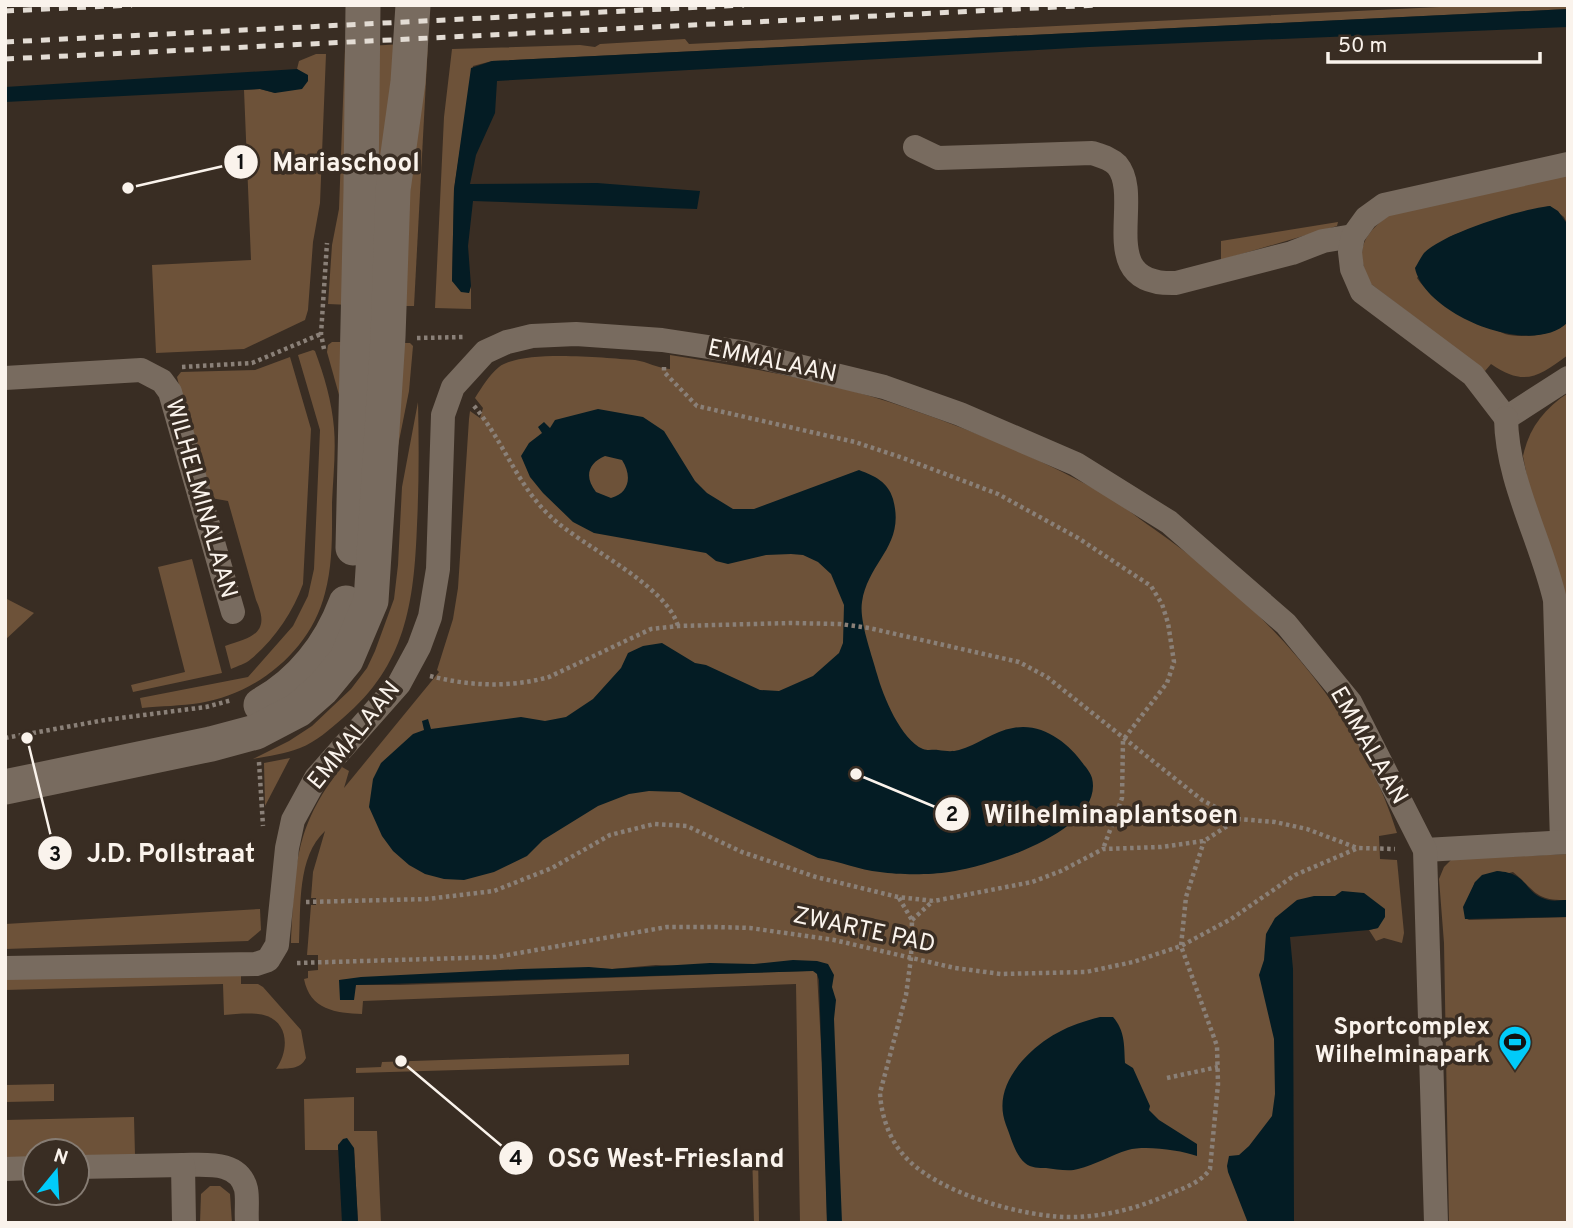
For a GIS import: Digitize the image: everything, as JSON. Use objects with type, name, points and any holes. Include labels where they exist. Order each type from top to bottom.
[{"type":"street","points":[[5,787],[256,732],[298,710],[323,688],[346,660],[372,601],[388,337],[393,190],[408,82],[412,5]]},
{"type":"street","points":[[5,763],[207,725],[244,713],[285,690],[324,649],[339,622],[349,594],[353,545],[363,15]]},
{"type":"street","points":[[915,147],[938,158],[1092,153],[1107,158],[1117,165],[1124,177],[1126,243],[1130,263],[1142,276],[1157,284],[1177,283],[1292,253],[1324,241],[1353,236]]},
{"type":"street","points":[[1425,850],[1565,842],[1555,600],[1511,465],[1506,441],[1506,418],[1473,375],[1362,292],[1352,269],[1350,252],[1353,236],[1366,218],[1384,205],[1568,163]]},
{"type":"street","name":"EMMALAAN","points":[[268,960],[277,945],[287,848],[293,820],[316,778],[388,698],[419,647],[432,606],[438,569],[443,415],[453,387],[485,352],[507,342],[532,336],[576,334],[662,340],[741,352],[884,387],[960,414],[1076,464],[1169,522],[1286,624],[1350,702],[1425,850],[1436,1223]]},
{"type":"street","name":"WILHELMINALAAN","points":[[5,378],[141,370],[162,381],[170,392],[233,612]]},
{"type":"street","points":[[1506,418],[1568,378]]},
{"type":"street","points":[[5,968],[256,964],[268,960]]},
{"type":"street","points":[[183,1165],[184,1223]]},
{"type":"street","points":[[91,1167],[221,1165],[236,1172],[246,1187],[247,1223]]},
{"type":"path","points":[[326,360],[321,334],[324,252],[328,239]]},
{"type":"path","points":[[662,340],[664,372],[697,406],[855,442],[986,490],[1078,538],[1151,586],[1162,604],[1168,623],[1174,662],[1167,683],[1124,740],[1122,798],[1103,849]]},
{"type":"path","points":[[453,387],[488,422],[515,471],[548,514],[562,528],[639,581],[675,616],[678,626]]},
{"type":"path","points":[[407,670],[447,680],[488,685],[520,684],[549,677],[652,629],[791,623],[840,624],[869,628],[1019,662],[1056,684],[1202,800],[1238,819],[1275,822],[1307,829],[1358,848]]},
{"type":"path","points":[[5,738],[105,720],[206,707],[241,697]]},
{"type":"path","points":[[258,750],[264,834],[287,848]]},
{"type":"path","points":[[281,902],[427,899],[494,891],[552,868],[610,835],[654,824],[687,826],[778,866],[816,877],[898,897],[934,901],[1032,882],[1061,871],[1103,849],[1204,841],[1238,819]]},
{"type":"path","points":[[898,897],[912,920],[911,958],[905,995],[882,1081],[881,1108],[901,1152],[915,1166],[934,1178],[988,1202],[1021,1212],[1079,1217],[1131,1208],[1159,1199],[1202,1179],[1210,1170],[1218,1067],[1217,1046],[1181,946],[1186,897],[1204,841]]},
{"type":"path","name":"ZWARTE PAD","points":[[268,960],[298,963],[496,957],[667,927],[704,927],[750,928],[834,940],[955,968],[989,973],[1043,975],[1086,972],[1133,962],[1181,946],[1231,919],[1295,875],[1358,848],[1425,850]]},
{"type":"path","points":[[912,920],[934,901]]},
{"type":"path","points":[[1167,1078],[1218,1067]]},
{"type":"shaded area","points":[[1480,5],[1568,5],[1568,9],[492,61],[473,66],[454,189],[452,281],[469,293],[471,286],[471,309],[435,308],[444,117],[452,49],[580,45],[595,47],[600,44],[685,39],[689,44]]},
{"type":"shaded area","points":[[428,43],[414,306],[396,306]]},
{"type":"shaded area","points":[[402,44],[397,106],[369,200],[369,46]]},
{"type":"shaded area","points":[[345,47],[350,305],[328,304],[332,245],[339,209]]},
{"type":"shaded area","points":[[316,54],[326,54],[320,203],[305,320],[244,349],[156,353],[152,265],[251,260],[244,90],[260,89],[275,93],[308,76],[297,69],[299,61]]},
{"type":"shaded area","points":[[1568,175],[1568,225],[1564,217],[1550,206],[1472,228],[1449,237],[1417,278],[1430,293],[1445,304],[1505,334],[1538,335],[1555,330],[1568,322],[1568,355],[1539,374],[1522,377],[1491,364],[1485,371],[1371,284],[1363,262],[1364,244],[1374,228],[1392,213]]},
{"type":"shaded area","points":[[1338,222],[1337,226],[1221,260],[1221,241]]},
{"type":"shaded area","points":[[332,342],[347,342],[341,402],[327,352],[328,345]]},
{"type":"shaded area","points":[[394,343],[410,343],[413,346],[409,391],[396,456]]},
{"type":"shaded area","points":[[313,350],[327,389],[335,437],[331,560],[328,582],[318,614],[308,633],[279,666],[242,690],[200,703],[142,708],[140,698],[248,677],[293,626],[308,596],[314,569],[320,430],[298,355]]},
{"type":"shaded area","points":[[670,355],[760,370],[849,390],[958,426],[1058,470],[1106,495],[1194,558],[1267,624],[1301,661],[1331,700],[1357,742],[1379,786],[1397,833],[1379,836],[1380,859],[1397,860],[1404,933],[1402,943],[1384,938],[1376,941],[1369,930],[1378,928],[1287,925],[1276,1223],[838,1223],[825,972],[817,973],[827,1223],[800,1223],[796,984],[363,1001],[362,1014],[334,1011],[312,997],[304,979],[308,978],[308,971],[318,970],[318,955],[307,955],[311,905],[316,905],[316,898],[311,898],[313,872],[325,831],[309,854],[302,883],[299,943],[291,943],[296,871],[305,830],[326,789],[342,767],[349,771],[344,788],[439,672],[437,670],[453,619],[458,588],[470,411],[480,418],[483,408],[475,398],[499,367],[510,361],[526,358],[564,356],[635,360],[670,369]],"holes":[[[656,965],[807,971],[399,985],[356,985],[340,980]]]},
{"type":"shaded area","points":[[290,357],[311,429],[303,584],[275,634],[249,661],[231,669],[225,646],[244,640],[257,632],[261,620],[260,611],[228,501],[211,498],[206,494],[177,377],[181,372],[255,370]]},
{"type":"shaded area","points":[[1568,393],[1568,693],[1523,456],[1529,437],[1539,420]]},
{"type":"shaded area","points":[[418,402],[416,554],[409,606],[393,654],[364,698],[323,735],[294,750],[253,759],[312,726],[351,689],[367,668],[375,651],[394,599],[402,487]]},
{"type":"shaded area","points":[[192,559],[222,673],[133,692],[131,685],[185,672],[158,567]]},
{"type":"shaded area","points":[[5,598],[34,613],[5,640]]},
{"type":"shaded area","points":[[290,758],[265,806],[264,763]]},
{"type":"shaded area","name":"Sportcomplex Wilhelminapark","points":[[1568,854],[1568,900],[1542,897],[1513,872],[1475,882],[1466,905],[1465,918],[1568,917],[1568,1223],[1449,1223],[1444,943],[1439,879],[1444,867],[1452,859]]},
{"type":"shaded area","points":[[260,909],[261,930],[248,941],[5,949],[5,924]]},
{"type":"shaded area","points":[[241,975],[241,984],[258,984],[263,987],[301,1030],[306,1058],[300,1065],[276,1069],[281,1061],[285,1043],[281,1027],[276,1021],[258,1014],[224,1015],[223,984],[5,990],[5,978]]},
{"type":"shaded area","points":[[629,1054],[629,1065],[356,1073],[356,1068],[381,1067],[382,1062]]},
{"type":"shaded area","points":[[54,1084],[54,1101],[5,1102],[5,1085]]},
{"type":"shaded area","points":[[354,1097],[354,1131],[377,1131],[381,1223],[358,1223],[354,1148],[338,1145],[338,1150],[305,1150],[304,1099]]},
{"type":"shaded area","points":[[134,1117],[135,1155],[91,1156],[91,1137],[21,1137],[21,1157],[5,1158],[5,1120]]},
{"type":"shaded area","points":[[752,1151],[758,1151],[759,1223],[754,1223]]},
{"type":"shaded area","points":[[210,1186],[220,1186],[230,1194],[232,1223],[200,1223],[201,1194]]},
{"type":"water","points":[[1568,9],[1568,27],[1089,47],[497,81],[495,113],[476,155],[470,184],[597,183],[700,191],[697,209],[473,201],[468,246],[471,286],[469,293],[461,292],[452,281],[454,189],[471,68],[492,61]]},
{"type":"water","points":[[297,69],[308,75],[308,81],[302,89],[275,93],[260,89],[5,102],[5,87]]},
{"type":"water","points":[[1550,206],[1558,211],[1568,225],[1568,322],[1551,332],[1530,336],[1506,333],[1481,326],[1458,315],[1438,301],[1423,285],[1415,268],[1424,253],[1434,245],[1484,223]]},
{"type":"water","points":[[598,409],[643,417],[664,431],[695,481],[707,493],[733,509],[754,509],[859,470],[880,480],[888,488],[896,515],[890,541],[866,588],[862,602],[862,619],[880,683],[900,727],[907,737],[923,749],[948,751],[966,748],[1013,728],[1044,731],[1071,749],[1091,775],[1091,797],[1080,814],[1062,830],[1040,843],[989,863],[941,873],[896,874],[818,858],[680,792],[649,791],[629,794],[598,806],[543,840],[527,856],[494,872],[464,880],[444,879],[425,874],[409,865],[393,851],[382,836],[369,807],[373,779],[381,763],[413,734],[424,730],[422,721],[428,719],[431,729],[521,717],[545,721],[566,717],[593,699],[621,668],[628,653],[643,646],[662,643],[695,663],[706,665],[760,690],[779,691],[813,676],[839,653],[843,643],[844,605],[831,574],[818,562],[803,555],[766,555],[728,564],[716,561],[706,553],[594,533],[573,522],[530,477],[521,456],[529,443],[542,433],[538,427],[544,422],[550,428],[555,420]],"holes":[[[605,456],[622,460],[628,477],[622,492],[611,498],[596,492],[589,476],[595,462]]]},
{"type":"water","points":[[1497,871],[1515,875],[1545,899],[1568,900],[1568,917],[1465,919],[1463,907],[1475,882],[1482,875]]},
{"type":"water","points":[[1342,891],[1364,893],[1385,909],[1385,917],[1378,928],[1369,930],[1290,937],[1293,969],[1294,1223],[1248,1223],[1227,1166],[1229,1156],[1239,1155],[1249,1146],[1272,1116],[1275,1094],[1274,1039],[1259,975],[1264,960],[1266,934],[1275,918],[1297,900],[1314,896],[1335,896]]},
{"type":"water","points":[[793,960],[828,964],[834,975],[832,987],[836,1000],[834,1019],[842,1223],[827,1223],[819,980],[813,971],[356,985],[354,1000],[340,1000],[339,980],[361,977],[521,969],[754,964]]},
{"type":"water","points":[[1100,1017],[1113,1017],[1120,1027],[1125,1063],[1133,1068],[1150,1106],[1149,1110],[1159,1120],[1197,1144],[1197,1156],[1144,1148],[1122,1152],[1084,1167],[1067,1170],[1032,1167],[1019,1155],[1002,1108],[1011,1076],[1022,1061],[1048,1038],[1067,1028]]},
{"type":"water","points":[[347,1138],[354,1148],[358,1223],[342,1223],[338,1145]]},
{"type":"railway","points":[[5,11],[132,5]]},
{"type":"railway","points":[[5,42],[744,5]]},
{"type":"railway","points":[[5,59],[1098,5]]},
{"type":"place","name":"Mariaschool","points":[[128,188]]},
{"type":"place","name":"J.D. Pollstraat","points":[[27,738]]},
{"type":"place","name":"Wilhelminaplantsoen","points":[[856,774]]},
{"type":"place","name":"OSG West-Friesland","points":[[401,1061]]},
{"type":"place","name":"Sportcomplex Wilhelminapark","points":[[1515,1072]]}]
